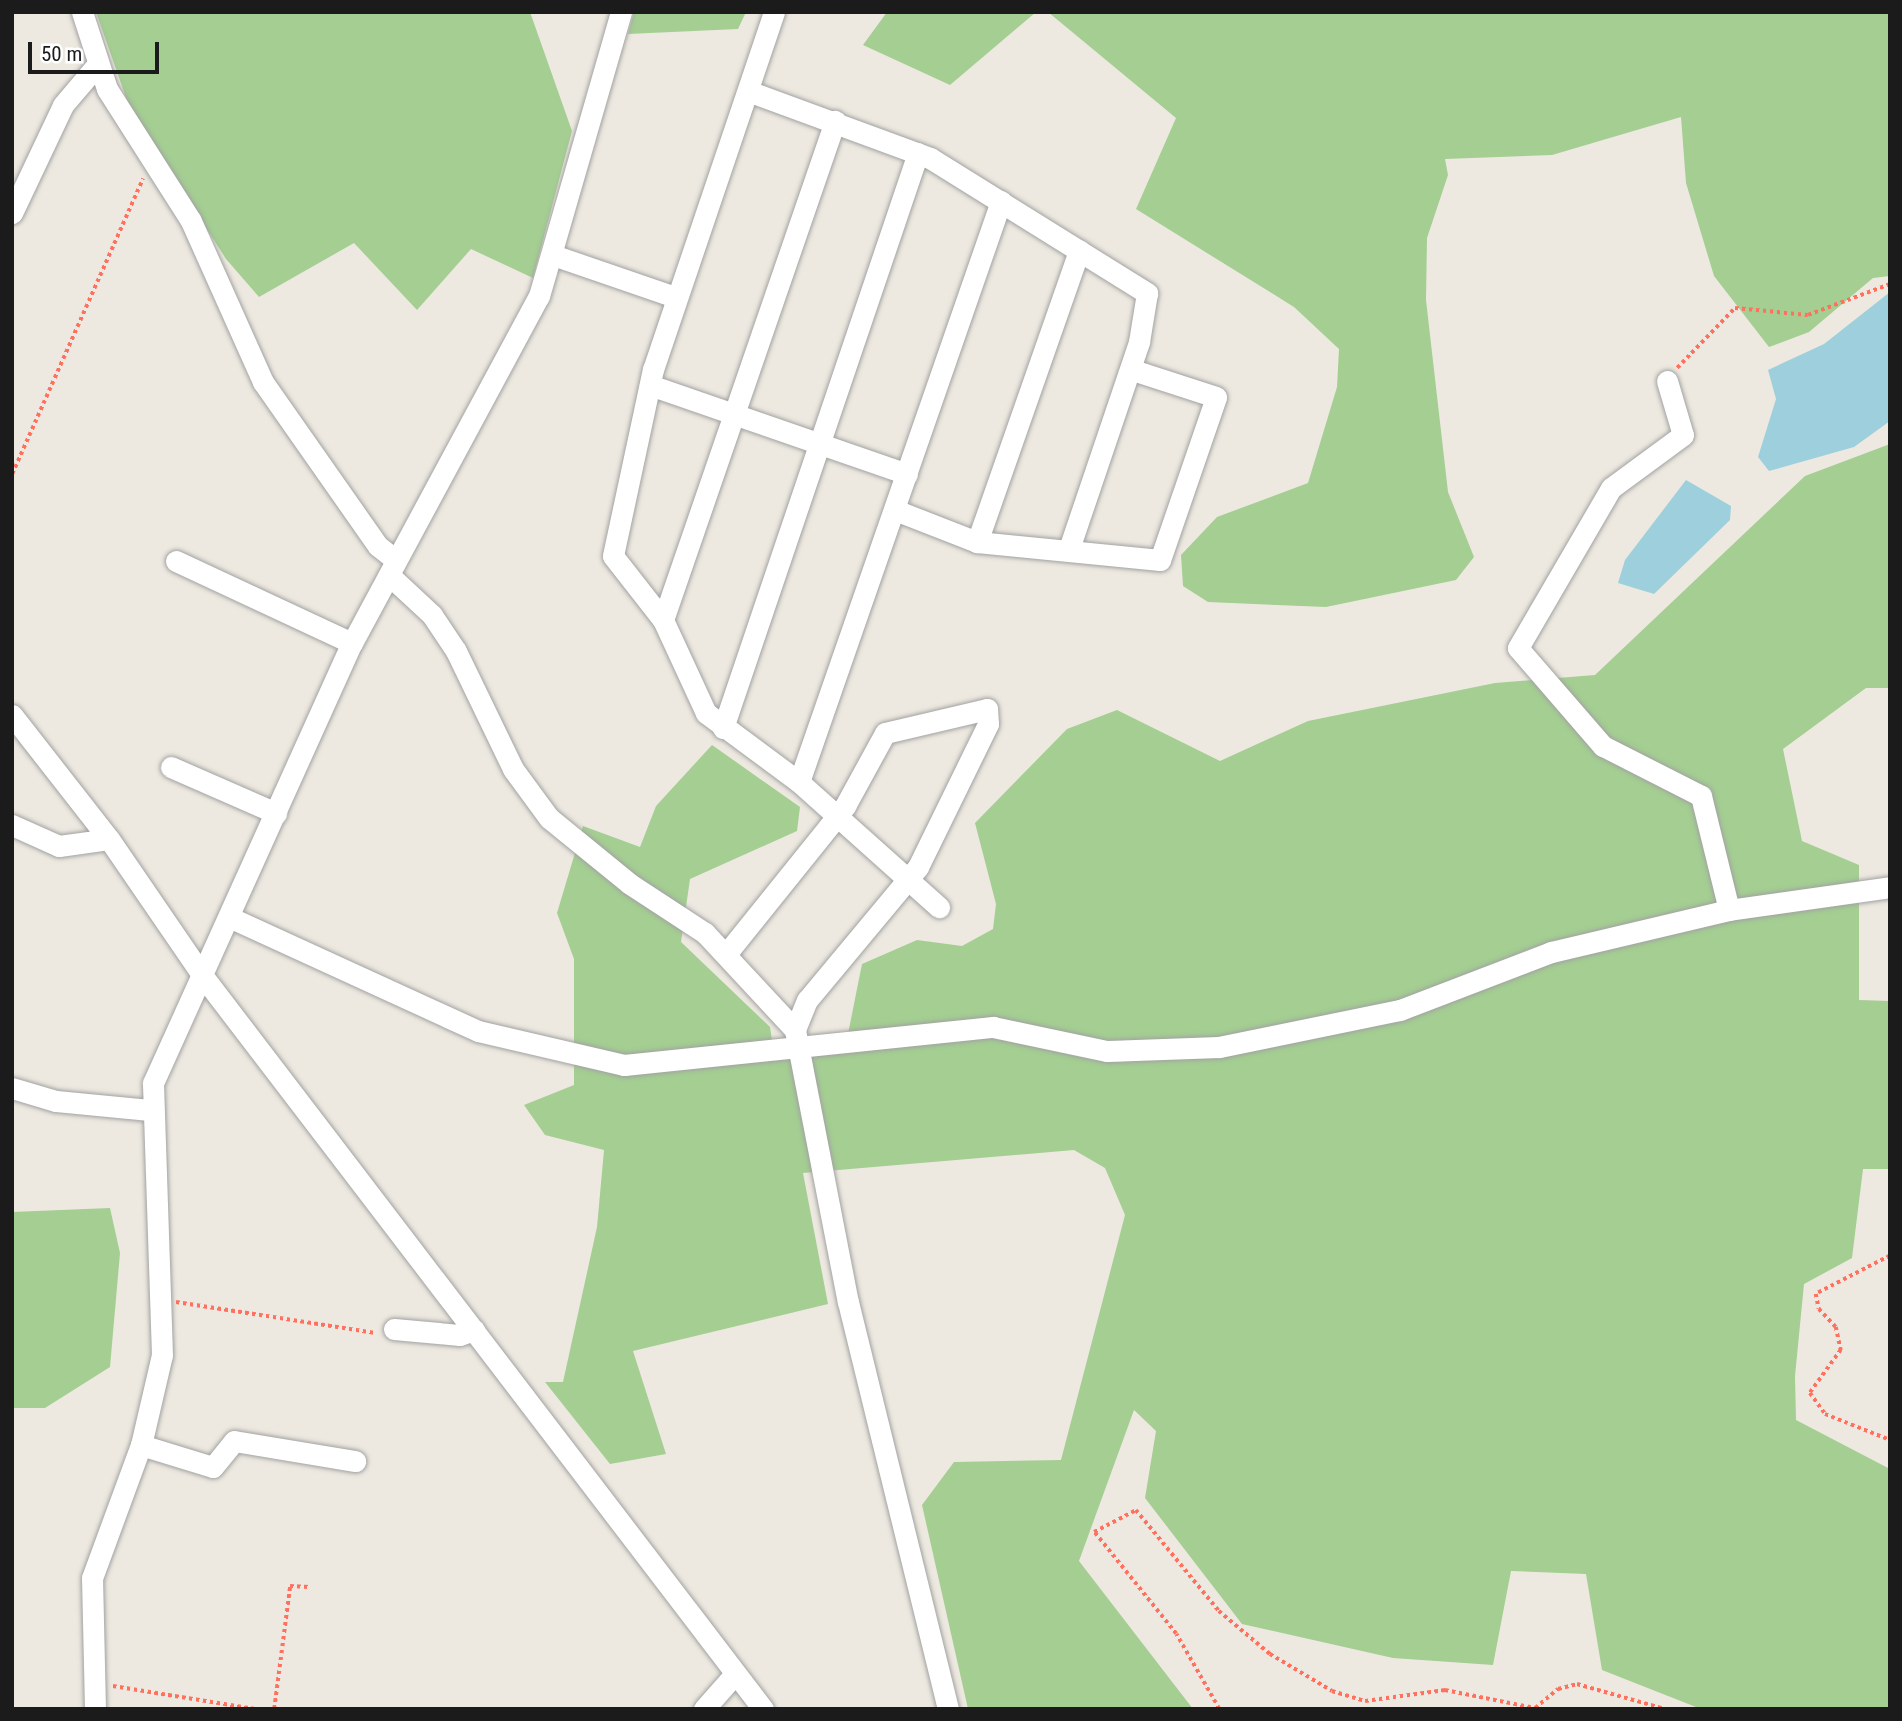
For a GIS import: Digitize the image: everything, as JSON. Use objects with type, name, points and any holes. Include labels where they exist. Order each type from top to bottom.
[{"type":"street","points":[[82,12],[97,65],[125,123],[152,159],[226,289],[269,392],[456,651],[513,769],[549,818],[727,953],[796,1037]]},
{"type":"street","points":[[95,1709],[92,1578],[141,1445],[162,1355],[164,1300],[150,1110],[173,1028],[229,917],[352,643],[530,313],[553,255],[621,12]]},
{"type":"street","points":[[774,12],[676,297],[650,385],[613,556],[663,620],[696,699],[723,729],[799,782],[939,907]]},
{"type":"street","points":[[12,213],[63,105],[97,65]]},
{"type":"street","points":[[748,91],[918,153],[1001,201],[1147,293],[1130,369],[1069,549]]},
{"type":"street","points":[[663,620],[835,121]]},
{"type":"street","points":[[723,729],[918,153]]},
{"type":"street","points":[[799,782],[1001,201]]},
{"type":"street","points":[[977,542],[1079,250]]},
{"type":"street","points":[[553,255],[676,297]]},
{"type":"street","points":[[895,510],[977,542],[1160,560],[1216,397],[1130,369]]},
{"type":"street","points":[[1667,381],[1683,435],[1611,488],[1518,648],[1603,746],[1701,796],[1730,910]]},
{"type":"street","points":[[650,385],[907,474]]},
{"type":"street","points":[[176,561],[352,643]]},
{"type":"street","points":[[727,953],[837,815],[885,733],[986,709],[988,724],[906,880],[807,1000],[796,1037],[848,1302],[948,1709]]},
{"type":"street","points":[[12,715],[109,839],[202,975],[762,1709]]},
{"type":"street","points":[[171,767],[276,813]]},
{"type":"street","points":[[12,825],[59,846],[109,839]]},
{"type":"street","points":[[229,917],[478,1031],[586,1061],[667,1065],[796,1037],[993,1027],[1107,1051],[1219,1047],[1400,1010],[1550,952],[1730,910],[1890,887]]},
{"type":"street","points":[[12,1088],[56,1101],[150,1110]]},
{"type":"street","points":[[394,1329],[460,1335],[474,1330]]},
{"type":"street","points":[[141,1445],[216,1467],[234,1441],[355,1461]]},
{"type":"street","points":[[704,1709],[735,1674]]},
{"type":"path","points":[[12,474],[152,159]]},
{"type":"path","points":[[1667,381],[1735,308],[1808,316],[1890,284]]},
{"type":"path","points":[[1890,1256],[1816,1294],[1819,1309],[1836,1327],[1841,1350],[1810,1393],[1825,1414],[1890,1440]]},
{"type":"path","points":[[164,1300],[383,1334],[394,1329]]},
{"type":"path","points":[[1219,1709],[1176,1634],[1094,1532],[1136,1510],[1219,1611],[1270,1654],[1332,1691],[1365,1701],[1445,1690],[1535,1708],[1558,1689],[1577,1684],[1665,1709]]},
{"type":"path","points":[[274,1709],[290,1586],[309,1587]]},
{"type":"path","points":[[94,1683],[254,1709]]},
{"type":"path","points":[[1363,1709],[1365,1701]]},
{"type":"green space","points":[[96,12],[530,12],[572,131],[533,278],[471,249],[417,310],[354,243],[259,297],[226,259],[130,109]]},
{"type":"green space","points":[[634,12],[746,12],[738,29],[628,34]]},
{"type":"green space","points":[[887,12],[1036,12],[950,85],[863,45]]},
{"type":"green space","points":[[1048,12],[1890,12],[1890,276],[1873,278],[1809,332],[1769,347],[1714,276],[1686,183],[1681,117],[1552,155],[1445,159],[1448,175],[1427,238],[1426,300],[1448,492],[1474,557],[1456,580],[1326,607],[1208,602],[1183,586],[1181,555],[1217,517],[1308,483],[1337,387],[1339,349],[1294,307],[1136,209],[1176,118]]},
{"type":"green space","points":[[1890,444],[1890,688],[1866,688],[1783,749],[1802,841],[1859,865],[1859,1000],[1890,1001],[1890,1169],[1863,1169],[1852,1258],[1804,1284],[1795,1376],[1796,1420],[1890,1469],[1890,1709],[1701,1709],[1602,1670],[1586,1574],[1511,1571],[1493,1665],[1393,1658],[1242,1624],[1145,1498],[1156,1431],[1134,1410],[1079,1561],[1193,1709],[968,1709],[922,1505],[954,1462],[1061,1460],[1125,1215],[1105,1168],[1074,1150],[803,1173],[828,1304],[633,1351],[666,1454],[610,1464],[545,1382],[563,1382],[597,1227],[604,1150],[545,1135],[524,1105],[574,1085],[574,959],[557,913],[583,826],[640,847],[656,806],[712,745],[800,807],[797,831],[690,879],[681,942],[770,1027],[775,1061],[845,1049],[862,964],[917,940],[962,946],[993,929],[996,904],[975,823],[1067,729],[1117,710],[1220,761],[1308,721],[1495,683],[1595,675],[1805,476]]},
{"type":"green space","points":[[110,1208],[120,1253],[110,1367],[45,1408],[12,1408],[12,1212]]},
{"type":"water","points":[[1890,292],[1890,421],[1854,447],[1769,471],[1758,457],[1776,399],[1768,370],[1824,344]]},
{"type":"water","points":[[1686,480],[1731,506],[1730,520],[1654,594],[1618,583],[1625,560]]}]
